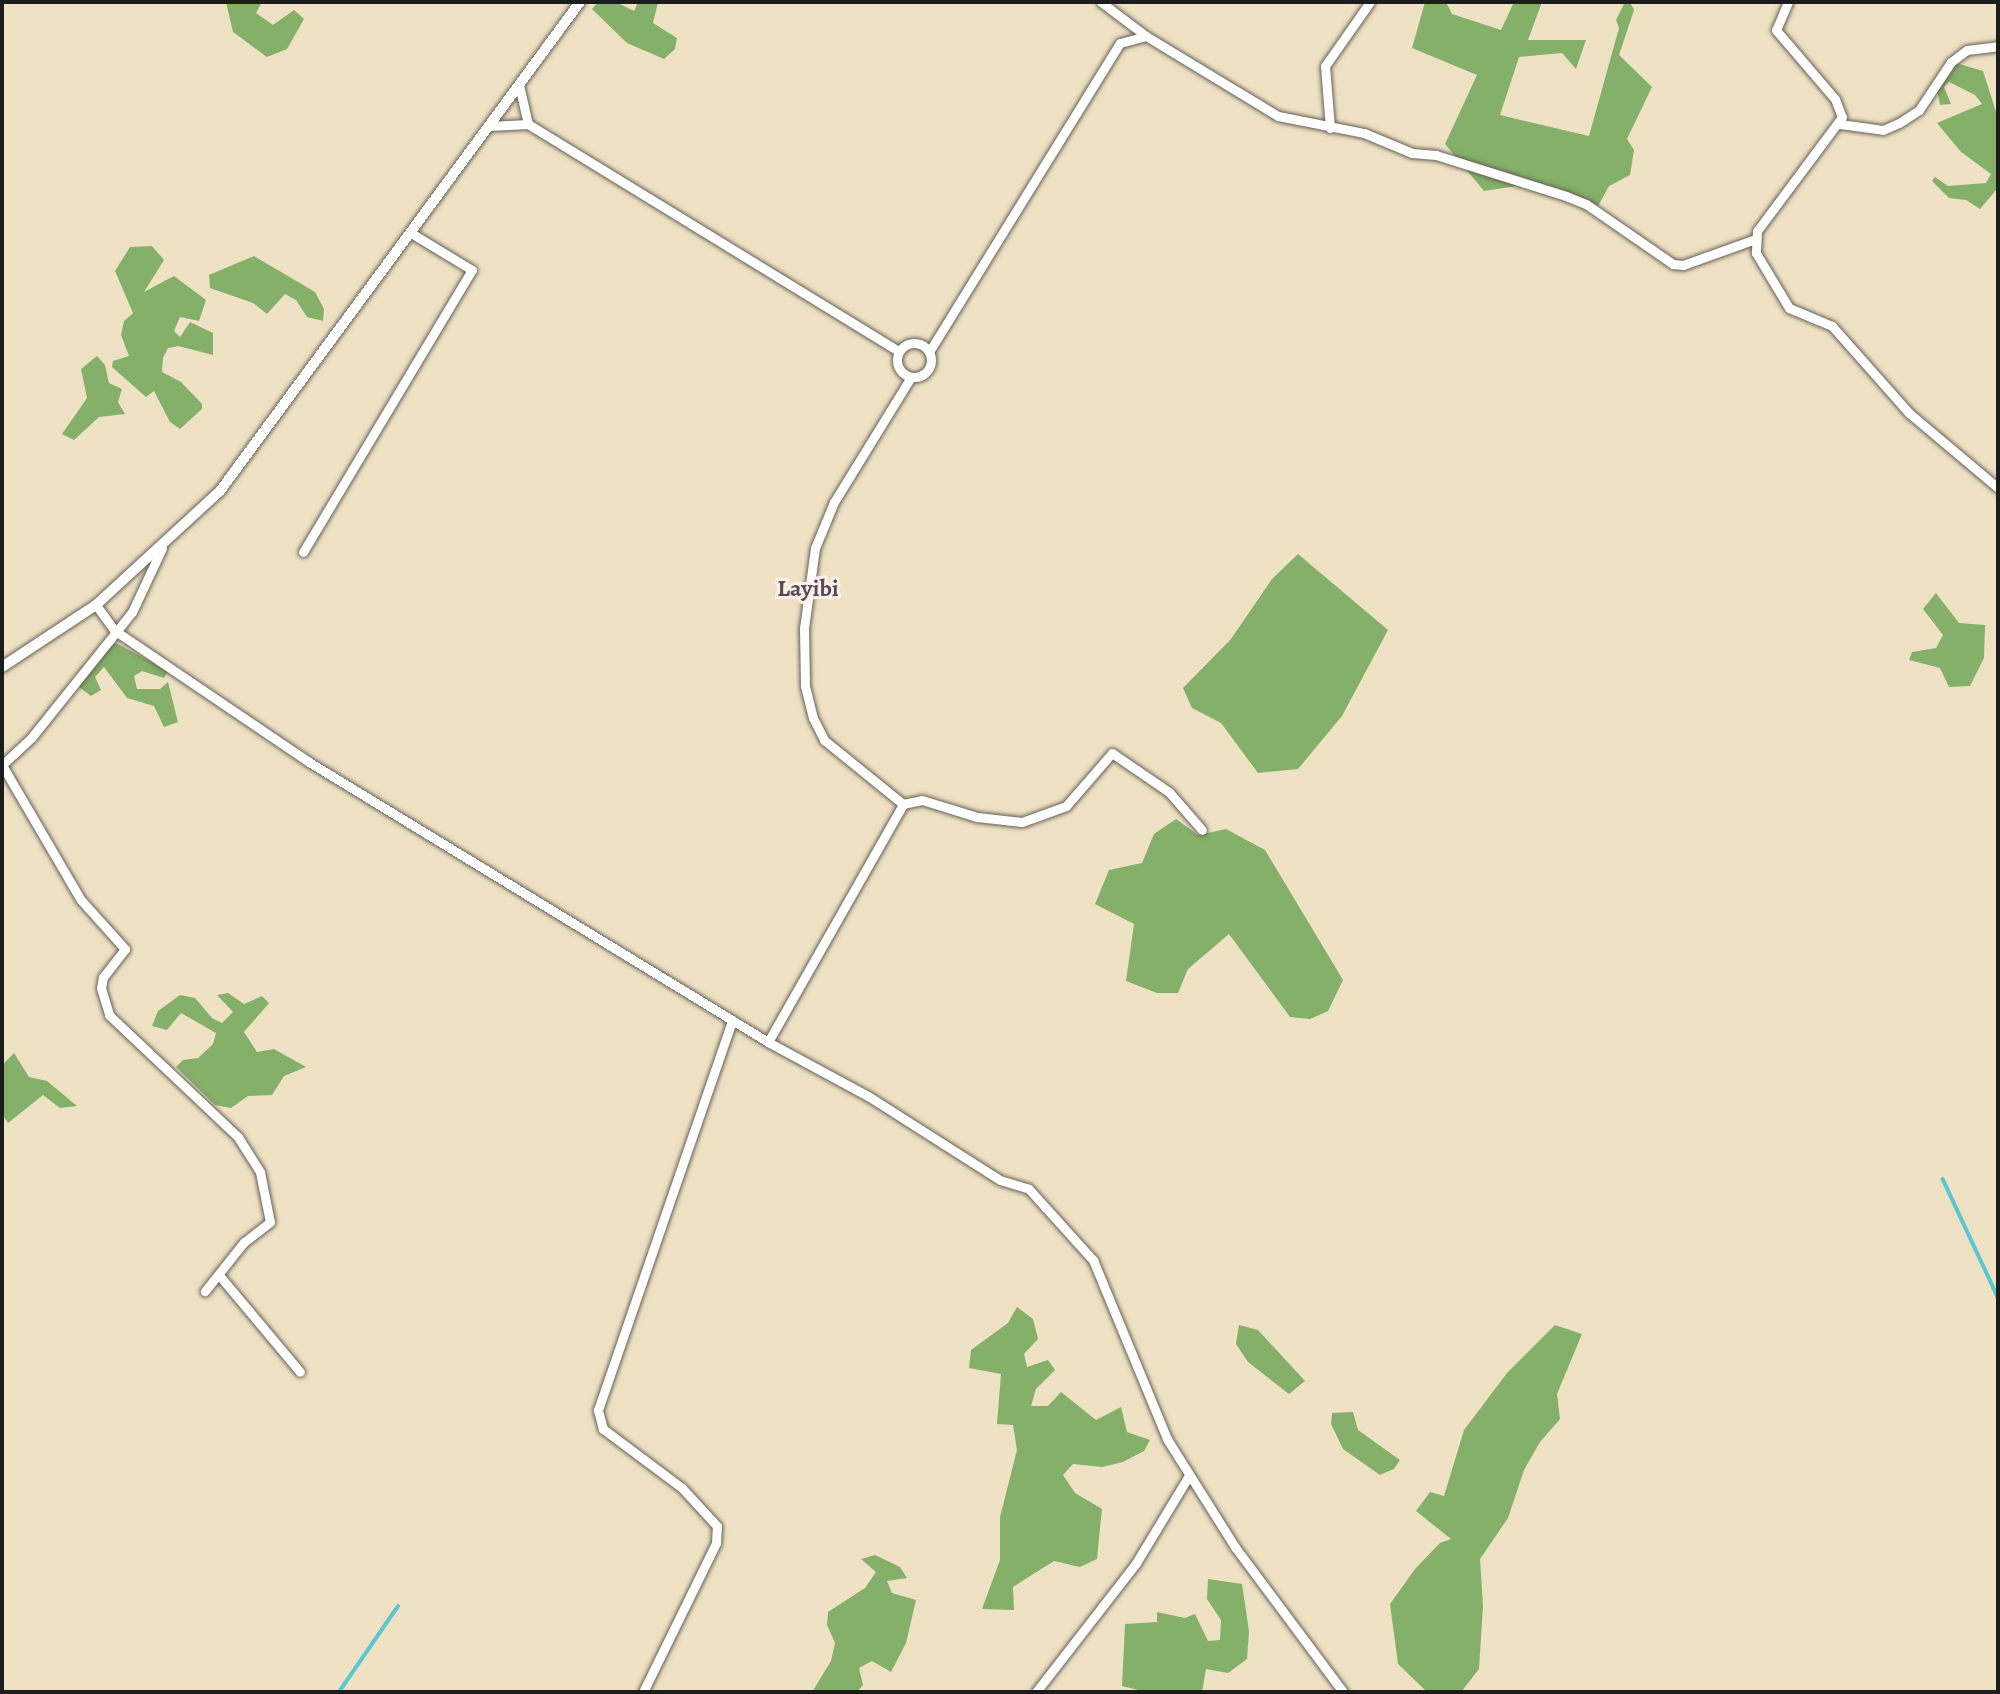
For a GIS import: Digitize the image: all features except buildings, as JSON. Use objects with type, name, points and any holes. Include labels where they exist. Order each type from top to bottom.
[{"type":"street","points":[[2,667],[96,605],[162,548],[229,481],[580,2]]},
{"type":"street","points":[[1101,2],[1146,36],[1278,116],[1364,133],[1412,153],[1436,155],[1576,200],[1673,264],[1682,265],[1753,240],[1819,143],[1840,124],[1841,108],[1835,99],[1776,30],[1788,2]]},
{"type":"street","points":[[1330,128],[1329,92],[1323,71],[1370,2]]},
{"type":"street","points":[[1146,36],[1120,43],[929,352],[928,369],[911,377],[822,526],[810,575],[804,628],[806,697],[818,729],[839,757],[903,804],[922,800],[1002,820],[1040,817],[1066,806],[1112,753],[1169,792],[1202,830]]},
{"type":"street","points":[[1840,124],[1883,130],[1899,123],[1919,110],[1951,62],[1967,50],[1998,46]]},
{"type":"street","points":[[519,85],[528,124]]},
{"type":"street","points":[[489,126],[528,124],[898,351]]},
{"type":"street","points":[[303,552],[472,270],[411,233]]},
{"type":"street","points":[[1753,240],[1764,272],[1789,308],[1842,335],[1909,413],[1998,488]]},
{"type":"street","points":[[911,377],[901,372],[896,362],[898,351],[910,342],[929,352]]},
{"type":"street","points":[[162,548],[142,596],[31,737],[2,765],[81,900],[125,949],[103,977],[101,988],[109,1015],[238,1137],[257,1164],[271,1221],[244,1242],[205,1290]]},
{"type":"street","points":[[96,605],[114,630],[309,762],[768,1042],[868,1096],[1000,1180],[1029,1189],[1097,1266],[1167,1439],[1188,1477],[1343,1692]]},
{"type":"street","points":[[768,1042],[903,804]]},
{"type":"street","points":[[643,1692],[716,1543],[717,1526],[682,1488],[603,1429],[597,1410],[732,1020]]},
{"type":"street","points":[[219,1275],[300,1372]]},
{"type":"street","points":[[1036,1692],[1136,1563],[1188,1477]]},
{"type":"green space","points":[[226,2],[262,2],[256,13],[273,25],[294,10],[304,19],[287,49],[267,57],[233,32]]},
{"type":"green space","points":[[598,2],[616,2],[634,11],[638,2],[658,2],[653,23],[677,38],[675,49],[664,59],[627,43],[592,9]]},
{"type":"green space","points":[[1425,2],[1446,2],[1452,14],[1501,30],[1514,2],[1542,2],[1528,40],[1586,40],[1576,69],[1562,53],[1519,57],[1500,115],[1589,136],[1619,28],[1616,20],[1625,2],[1630,2],[1634,10],[1619,55],[1652,87],[1627,139],[1634,150],[1630,175],[1609,186],[1598,206],[1536,183],[1484,191],[1445,144],[1477,75],[1412,48]]},
{"type":"green space","points":[[1956,63],[1983,71],[1998,118],[1998,188],[1980,209],[1966,200],[1949,198],[1932,181],[1935,177],[1948,186],[1986,183],[1991,174],[1961,152],[1937,123],[1982,104],[1975,95],[1949,82],[1944,87],[1951,104],[1940,105],[1937,89]]},
{"type":"green space","points":[[152,246],[164,260],[144,292],[174,276],[206,300],[199,321],[180,317],[174,331],[180,337],[190,322],[213,333],[213,355],[178,346],[168,348],[163,358],[162,372],[181,382],[202,404],[202,409],[180,429],[170,422],[154,391],[146,397],[112,367],[113,361],[129,356],[121,335],[124,321],[133,313],[115,271],[130,247]]},
{"type":"green space","points":[[254,256],[315,292],[324,309],[323,321],[307,317],[296,300],[285,294],[267,314],[253,303],[210,288],[209,275]]},
{"type":"green space","points":[[97,356],[105,365],[109,383],[122,389],[118,402],[125,414],[99,417],[74,440],[62,434],[87,398],[81,369]]},
{"type":"green space","points":[[1298,554],[1388,630],[1342,716],[1298,769],[1258,773],[1221,723],[1192,708],[1183,688],[1231,639],[1272,579]]},
{"type":"green space","points":[[1936,593],[1959,623],[1985,625],[1984,658],[1970,686],[1949,687],[1940,668],[1909,660],[1912,652],[1936,648],[1943,635],[1923,609]]},
{"type":"green space","points":[[116,643],[168,671],[164,678],[142,671],[134,676],[137,689],[160,689],[168,682],[178,722],[164,727],[154,706],[127,698],[104,667],[95,677],[101,690],[91,696],[79,687],[99,657]]},
{"type":"green space","points":[[1176,819],[1198,835],[1226,829],[1265,850],[1343,980],[1328,1011],[1310,1019],[1290,1017],[1229,934],[1188,969],[1178,993],[1157,993],[1126,981],[1134,924],[1095,904],[1109,870],[1142,863],[1154,834]]},
{"type":"green space","points":[[228,993],[244,1004],[262,996],[269,1003],[244,1032],[257,1052],[274,1049],[306,1067],[284,1076],[272,1095],[248,1096],[231,1108],[215,1105],[176,1067],[183,1060],[198,1058],[213,1044],[216,1033],[181,1013],[167,1030],[152,1026],[158,1011],[180,995],[195,998],[212,1018],[222,1023],[233,1012],[217,995]]},
{"type":"green space","points":[[14,1053],[29,1077],[47,1081],[77,1106],[60,1108],[43,1095],[8,1123],[2,1114],[2,1065]]},
{"type":"green space","points":[[1017,1307],[1033,1319],[1038,1339],[1024,1354],[1027,1367],[1048,1360],[1055,1370],[1036,1389],[1031,1406],[1048,1406],[1061,1392],[1096,1420],[1121,1407],[1127,1432],[1150,1440],[1144,1451],[1123,1462],[1102,1467],[1073,1464],[1063,1475],[1075,1493],[1102,1509],[1097,1559],[1080,1567],[1054,1561],[1013,1587],[1014,1610],[982,1609],[1000,1560],[1000,1517],[1017,1450],[1013,1425],[997,1424],[1001,1374],[969,1368],[971,1350],[1008,1323]]},
{"type":"green space","points":[[1239,1325],[1258,1330],[1305,1381],[1289,1394],[1248,1362],[1236,1344]]},
{"type":"green space","points":[[1555,1325],[1582,1334],[1557,1394],[1560,1419],[1540,1442],[1524,1470],[1508,1518],[1480,1559],[1483,1606],[1479,1669],[1461,1692],[1426,1691],[1398,1664],[1390,1604],[1415,1569],[1440,1543],[1451,1539],[1416,1511],[1430,1492],[1444,1496],[1464,1430],[1507,1373]]},
{"type":"green space","points":[[1353,1412],[1358,1430],[1400,1460],[1394,1469],[1380,1475],[1343,1449],[1331,1424],[1332,1413]]},
{"type":"green space","points":[[875,1555],[900,1567],[907,1578],[887,1581],[892,1593],[916,1600],[906,1643],[891,1672],[872,1661],[859,1668],[863,1685],[857,1692],[812,1692],[831,1661],[835,1643],[827,1625],[828,1612],[865,1588],[876,1572],[861,1559]]},
{"type":"green space","points":[[1208,1579],[1242,1584],[1249,1631],[1247,1659],[1228,1673],[1206,1669],[1202,1692],[1146,1692],[1122,1686],[1125,1624],[1157,1622],[1157,1612],[1185,1618],[1195,1614],[1208,1641],[1220,1640],[1221,1620],[1207,1599]]},
{"type":"waterway","points":[[1943,1179],[1998,1297]]},
{"type":"waterway","points":[[339,1692],[398,1606]]},
{"type":"district","name":"Layibi","points":[[808,589]]}]
